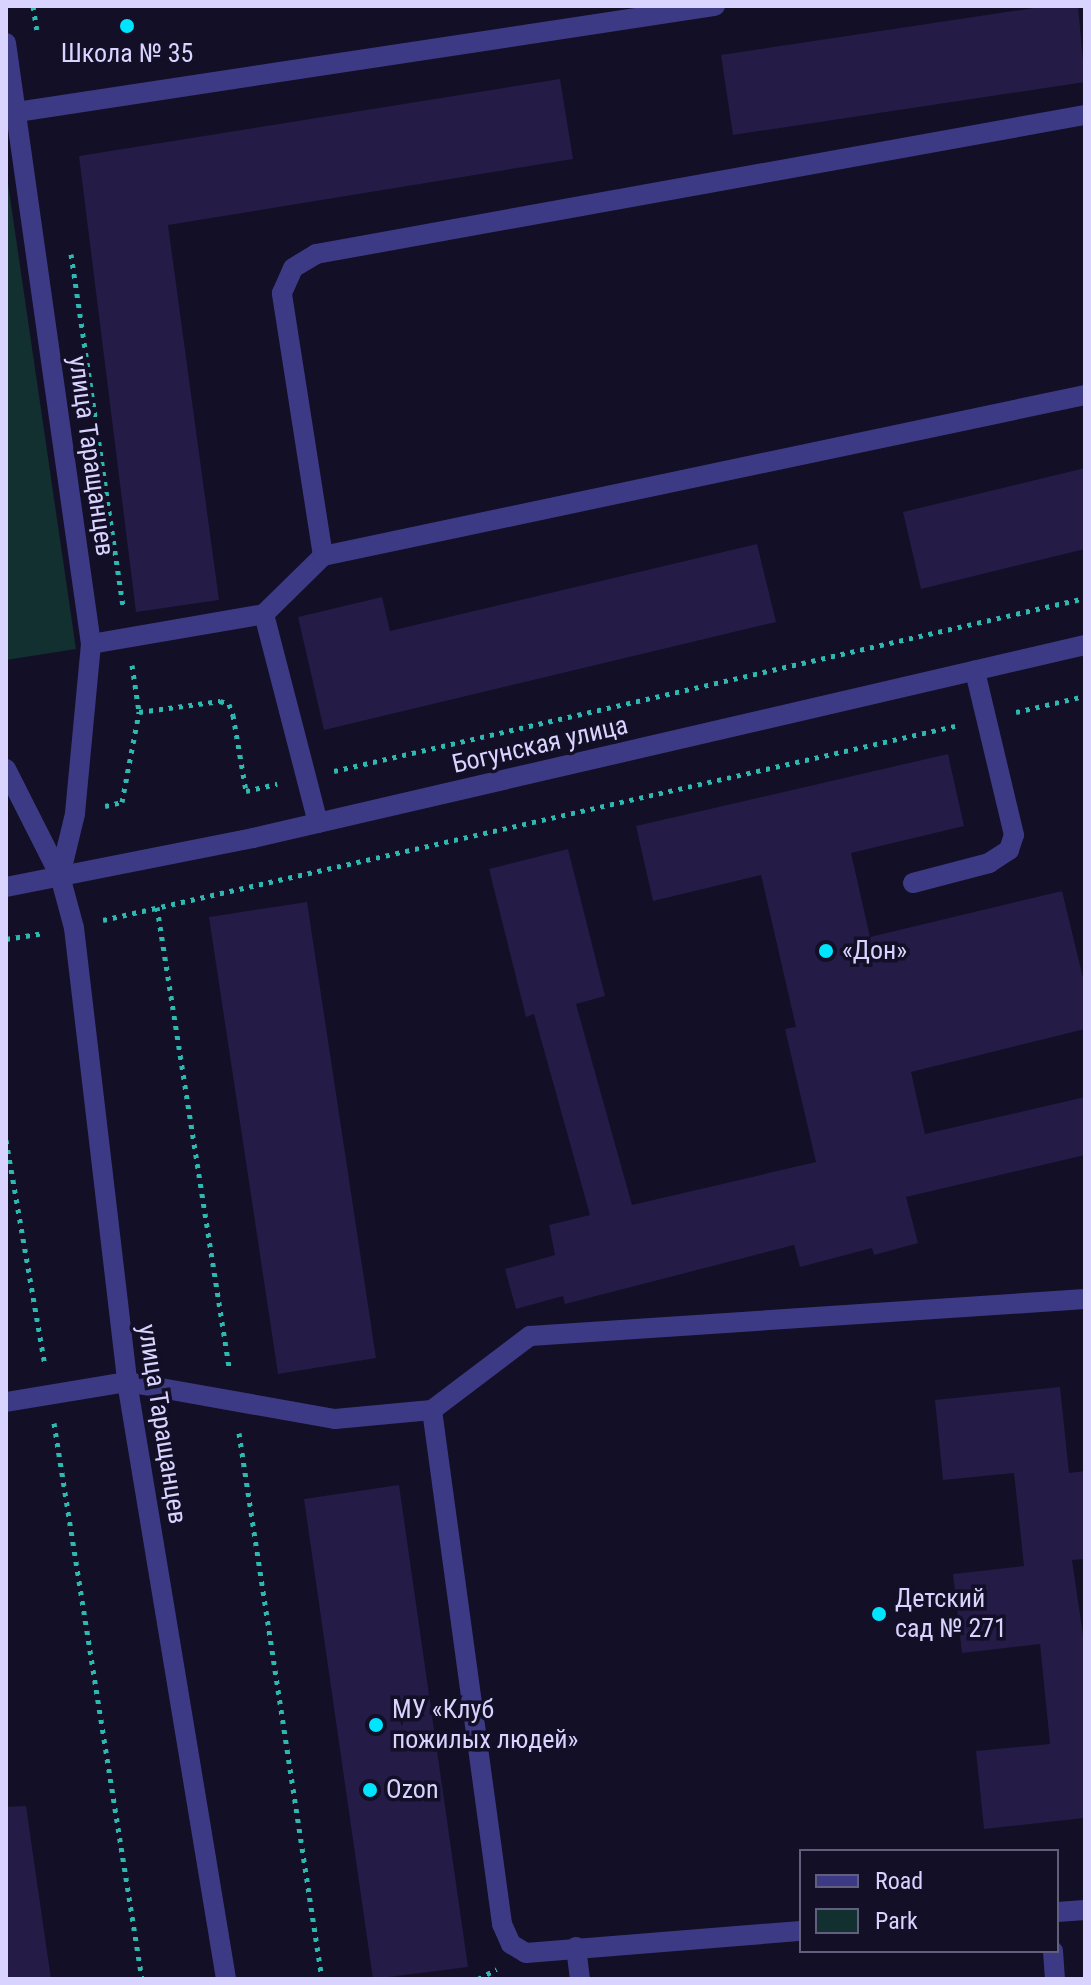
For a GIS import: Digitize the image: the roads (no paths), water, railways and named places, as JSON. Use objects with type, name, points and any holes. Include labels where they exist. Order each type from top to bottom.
[{"type":"street","points":[[17,112],[715,6]]},
{"type":"street","name":"улица Таращанцев","points":[[6,43],[91,644],[75,814],[60,876]]},
{"type":"street","points":[[323,556],[282,293],[293,268],[316,254],[1085,115]]},
{"type":"street","points":[[91,644],[264,614],[323,556],[1085,395]]},
{"type":"street","points":[[264,614],[318,823]]},
{"type":"street","name":"Богунская улица","points":[[6,887],[318,823],[1085,645]]},
{"type":"street","points":[[913,883],[989,863],[1009,850],[1014,835],[975,671]]},
{"type":"street","name":"улица Таращанцев","points":[[6,769],[60,876],[74,928],[127,1382],[226,1979]]},
{"type":"street","points":[[6,1402],[127,1382],[335,1419],[432,1410],[530,1336],[1085,1299]]},
{"type":"street","points":[[432,1410],[502,1924],[511,1944],[526,1953],[799,1931]]},
{"type":"street","points":[[1059,1912],[1085,1910]]},
{"type":"street","points":[[576,1947],[580,1979]]},
{"type":"street","points":[[1053,1953],[1055,1979]]},
{"type":"place","name":"Школа № 35","points":[[127,26]]},
{"type":"place","name":"«Дон»","points":[[826,951]]},
{"type":"place","name":"Детский сад № 271","points":[[879,1614]]},
{"type":"place","name":"МУ «Клуб пожилых людей»","points":[[376,1725]]},
{"type":"place","name":"Ozon","points":[[370,1790]]}]
